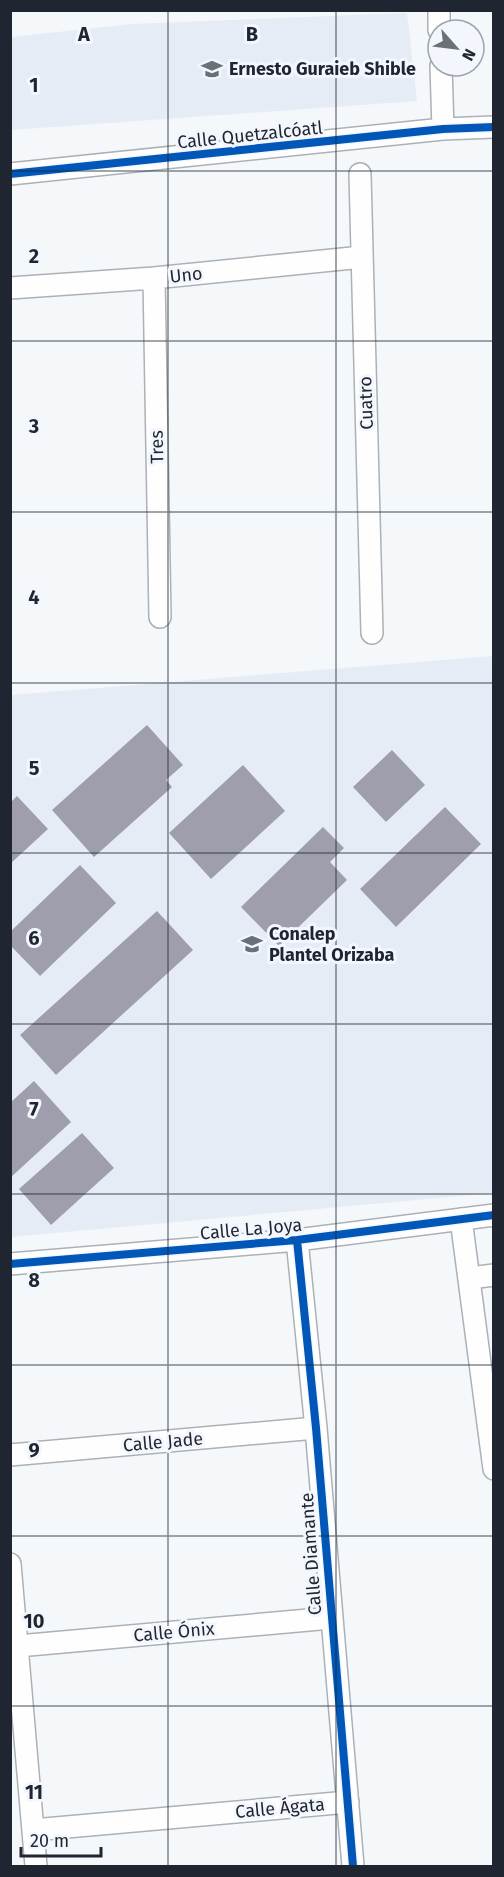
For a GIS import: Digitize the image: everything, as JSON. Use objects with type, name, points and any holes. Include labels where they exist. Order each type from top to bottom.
[{"type":"street","points":[[441,78],[443,129]]},
{"type":"street","name":"Calle Quetzalcóatl","points":[[10,174],[443,129],[494,127]]},
{"type":"street","name":"Cuatro","points":[[360,174],[372,633]]},
{"type":"street","name":"Uno","points":[[10,288],[154,278],[362,257]]},
{"type":"street","name":"Tres","points":[[154,278],[160,617]]},
{"type":"street","name":"Calle La Joya","points":[[10,1264],[297,1240],[494,1215]]},
{"type":"street","points":[[461,1219],[494,1468]]},
{"type":"street","name":"Calle Diamante","points":[[297,1240],[316,1428],[353,1866]]},
{"type":"street","points":[[470,1278],[494,1275]]},
{"type":"street","name":"Calle Jade","points":[[10,1455],[316,1428]]},
{"type":"street","points":[[10,1564],[36,1866]]},
{"type":"street","name":"Calle Ónix","points":[[18,1646],[331,1618]]},
{"type":"street","name":"Calle Ágata","points":[[33,1830],[348,1802]]},
{"type":"shaded area","name":"Ernesto Guraieb Shible","points":[[407,13],[417,101],[11,130],[11,37],[132,24]]},
{"type":"shaded area","name":"Conalep Plantel Orizaba","points":[[493,656],[493,1193],[11,1237],[11,695]]},
{"type":"building","points":[[147,725],[183,765],[166,780],[172,787],[94,857],[52,810]]},
{"type":"building","points":[[392,750],[425,785],[386,822],[353,787]]},
{"type":"building","points":[[243,765],[285,811],[211,879],[169,833]]},
{"type":"building","points":[[17,796],[48,829],[10,864],[10,803]]},
{"type":"building","points":[[445,807],[481,844],[396,927],[360,889]]},
{"type":"building","points":[[323,827],[344,848],[330,862],[347,880],[279,946],[241,907]]},
{"type":"building","points":[[80,865],[116,903],[40,976],[10,945],[10,932]]},
{"type":"building","points":[[157,911],[193,950],[56,1075],[20,1035]]},
{"type":"building","points":[[34,1081],[71,1122],[10,1178],[10,1103]]},
{"type":"building","points":[[82,1133],[114,1168],[51,1225],[19,1189]]},
{"type":"cycle path","points":[[10,174],[443,129],[494,127]]},
{"type":"cycle path","points":[[10,1264],[297,1240],[494,1215]]},
{"type":"cycle path","points":[[297,1240],[316,1428],[353,1866]]},
{"type":"place","name":"Ernesto Guraieb Shible","points":[[212,69]]},
{"type":"place","name":"Conalep Plantel Orizaba","points":[[252,944]]}]
